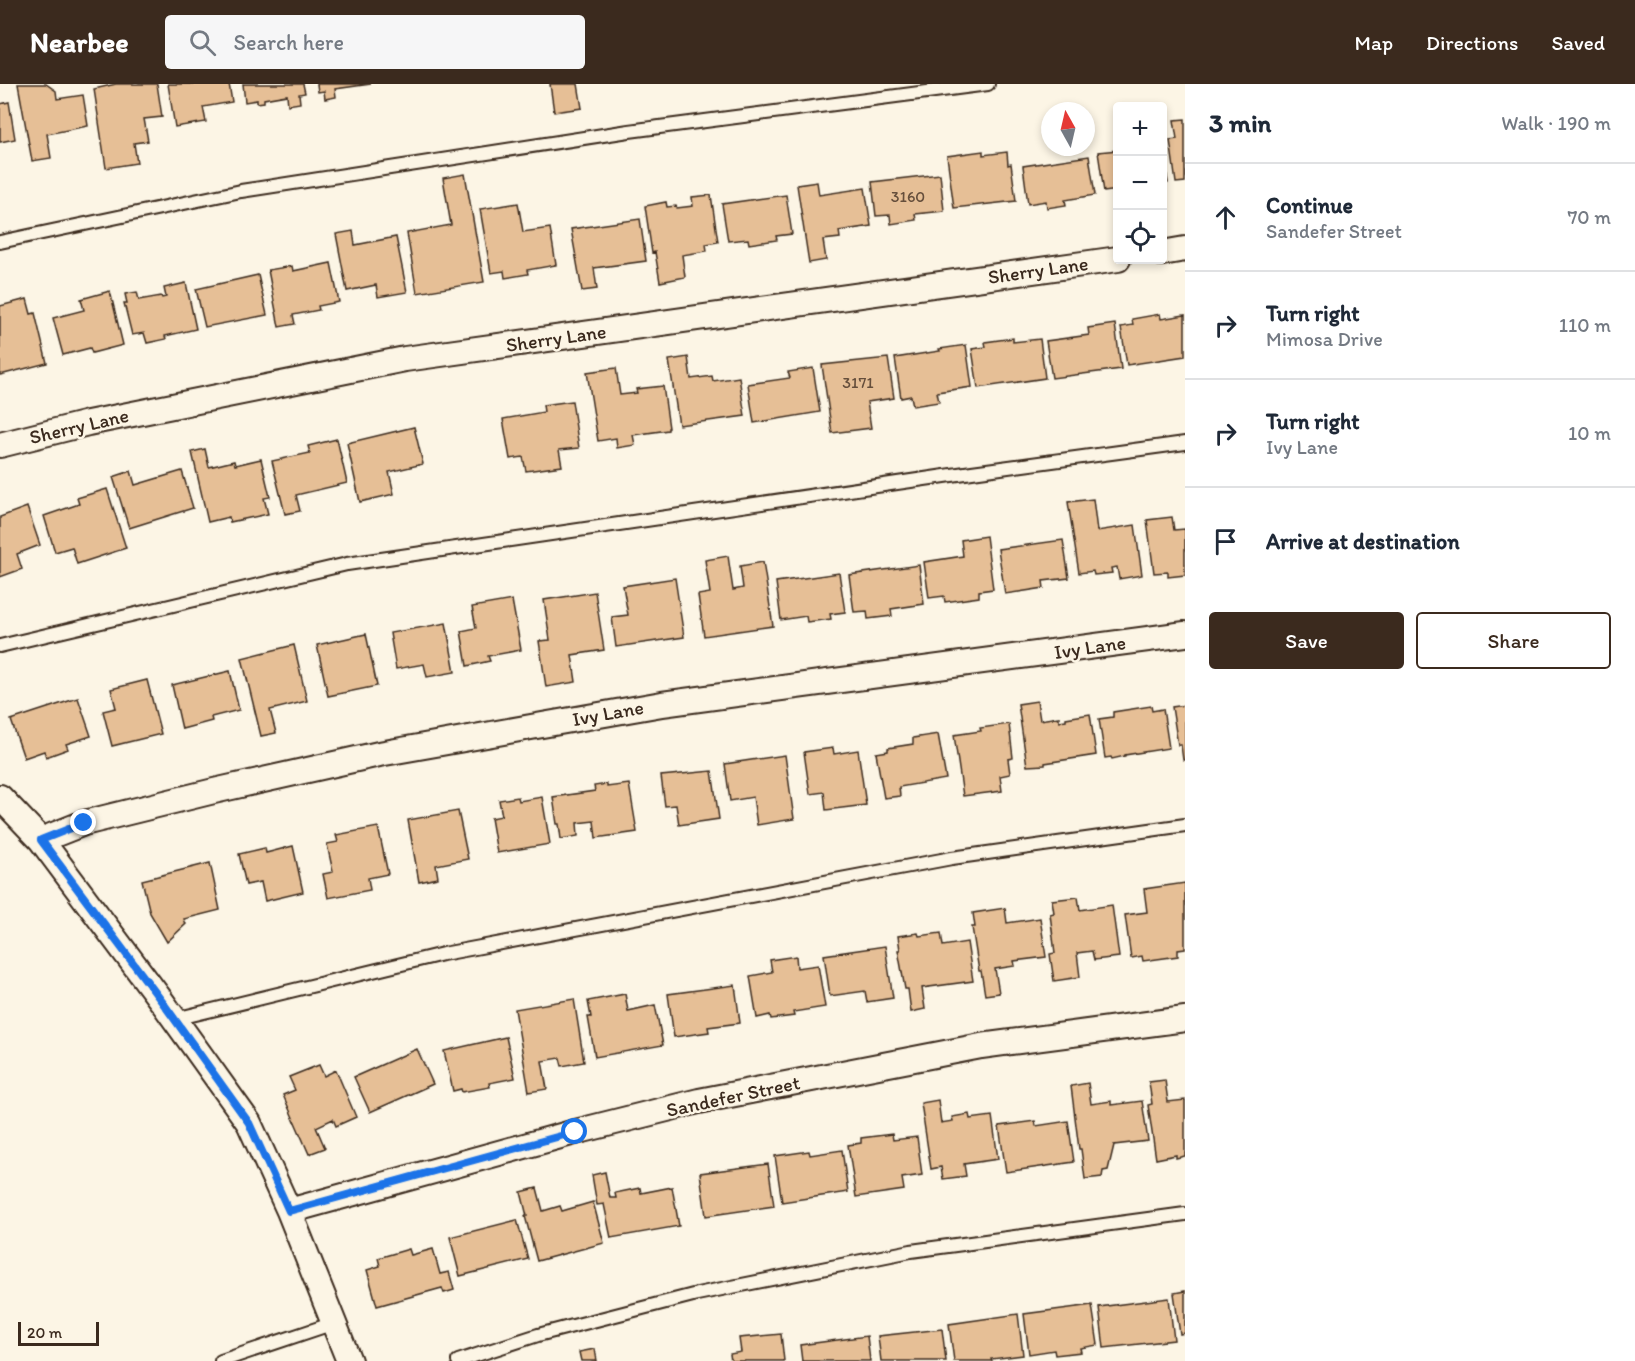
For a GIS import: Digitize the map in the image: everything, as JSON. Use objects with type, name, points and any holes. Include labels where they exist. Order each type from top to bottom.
[{"type":"street","points":[[1167,252],[1185,249]]},
{"type":"street","name":"Sherry Lane","points":[[0,445],[88,423],[405,359],[1113,260]]},
{"type":"street","name":"Ivy Lane","points":[[41,840],[84,823],[225,788],[379,754],[662,704],[1185,634]]},
{"type":"street","points":[[0,797],[41,840],[175,1019],[249,1123],[289,1211],[349,1361]]},
{"type":"street","name":"Sandefer Street","points":[[289,1211],[563,1135],[699,1101],[981,1046],[1185,1019]]},
{"type":"lane","points":[[0,242],[241,191],[629,131],[988,84]]},
{"type":"lane","points":[[0,646],[347,564],[1185,443]]},
{"type":"lane","points":[[175,1019],[442,954],[952,858],[1185,825]]},
{"type":"lane","points":[[458,1361],[538,1335],[731,1287],[911,1251],[1185,1214]]},
{"type":"lane","points":[[221,1361],[334,1323]]},
{"type":"building","points":[[18,84],[46,84],[56,91],[57,99],[83,95],[88,126],[47,134],[51,158],[32,161]]},
{"type":"building","points":[[116,84],[157,84],[162,117],[144,119],[148,141],[134,143],[137,163],[106,168],[94,89]]},
{"type":"building","points":[[168,84],[229,84],[232,102],[203,107],[206,122],[175,127]]},
{"type":"building","points":[[243,84],[303,84],[305,93],[299,94],[300,103],[288,105],[287,95],[264,99],[264,102],[257,103],[257,100],[245,102]]},
{"type":"building","points":[[317,84],[371,84],[335,89],[336,97],[325,99],[324,91],[318,92]]},
{"type":"building","points":[[550,84],[578,84],[582,108],[554,112]]},
{"type":"building","points":[[9,102],[15,139],[0,142],[0,104]]},
{"type":"building","points":[[1185,119],[1185,182],[1176,183],[1170,140],[1177,139],[1174,120]]},
{"type":"building","points":[[1113,150],[1113,191],[1104,192],[1098,152]]},
{"type":"building","points":[[983,151],[983,155],[1007,152],[1016,201],[954,208],[947,156]]},
{"type":"building","points":[[1089,156],[1095,195],[1065,200],[1066,205],[1047,208],[1046,201],[1028,204],[1023,166]]},
{"type":"building","points":[[465,174],[484,282],[417,293],[407,233],[451,225],[443,178]]},
{"type":"building","points":[[940,174],[944,211],[915,214],[916,220],[891,224],[890,215],[876,216],[872,182]]},
{"type":"building","points":[[817,182],[819,195],[865,188],[871,226],[839,231],[840,238],[823,240],[826,260],[809,263],[797,185]]},
{"type":"building","points":[[711,195],[718,242],[706,244],[707,251],[682,255],[685,277],[660,282],[655,252],[652,253],[645,206],[666,202],[667,207],[693,206],[692,197]]},
{"type":"building","points":[[786,195],[792,234],[776,236],[777,240],[749,244],[748,239],[728,241],[722,204]]},
{"type":"building","points":[[518,203],[523,232],[550,228],[556,265],[527,270],[528,274],[505,278],[504,271],[491,273],[480,209]]},
{"type":"building","points":[[640,219],[646,261],[594,268],[597,289],[582,291],[571,229]]},
{"type":"building","points":[[353,231],[355,245],[396,237],[407,292],[378,297],[376,285],[347,291],[336,234]]},
{"type":"building","points":[[331,263],[339,302],[318,306],[319,310],[293,315],[295,324],[279,327],[268,270],[292,266],[293,271]]},
{"type":"building","points":[[258,275],[267,315],[205,327],[196,289]]},
{"type":"building","points":[[186,283],[196,329],[147,343],[144,333],[132,335],[124,303],[127,303],[125,294],[137,292],[139,300],[161,296],[162,298],[166,297],[164,288]]},
{"type":"building","points":[[110,291],[123,345],[92,353],[90,348],[63,355],[53,318],[84,310],[81,299]]},
{"type":"building","points":[[27,299],[31,314],[35,313],[47,363],[0,375],[0,306]]},
{"type":"building","points":[[1160,314],[1161,319],[1185,315],[1185,356],[1127,365],[1121,327],[1133,325],[1132,319]]},
{"type":"building","points":[[1115,324],[1121,369],[1052,378],[1046,341],[1089,335],[1088,328]]},
{"type":"building","points":[[1013,338],[1013,342],[1040,339],[1045,378],[978,388],[972,349],[986,347],[985,342]]},
{"type":"building","points":[[966,345],[972,387],[937,392],[939,402],[913,406],[911,396],[901,398],[895,358]]},
{"type":"building","points":[[688,357],[691,379],[712,376],[713,381],[739,377],[745,416],[679,425],[669,360]]},
{"type":"building","points":[[888,358],[894,398],[867,402],[871,428],[832,433],[822,365]]},
{"type":"building","points":[[616,368],[620,395],[637,393],[636,389],[663,386],[668,430],[633,435],[635,445],[617,448],[616,438],[598,441],[587,372]]},
{"type":"building","points":[[813,368],[820,412],[754,423],[748,384],[790,378],[788,372]]},
{"type":"building","points":[[572,401],[579,448],[559,450],[562,466],[526,471],[523,457],[510,459],[503,419],[544,412],[543,405]]},
{"type":"building","points":[[414,427],[423,464],[389,472],[394,494],[360,502],[347,443]]},
{"type":"building","points":[[337,439],[347,483],[296,495],[300,511],[285,514],[272,461],[310,453],[308,446]]},
{"type":"building","points":[[205,449],[209,467],[234,461],[235,465],[261,459],[270,497],[264,498],[268,514],[230,522],[229,517],[208,522],[192,452]]},
{"type":"building","points":[[131,471],[135,485],[182,471],[193,508],[129,528],[113,477]]},
{"type":"building","points":[[107,489],[126,548],[77,564],[72,547],[55,552],[44,516],[79,504],[77,498]]},
{"type":"building","points":[[1093,499],[1097,531],[1135,525],[1142,575],[1119,579],[1117,567],[1111,568],[1112,573],[1094,575],[1093,571],[1079,573],[1068,502]]},
{"type":"building","points":[[27,507],[40,545],[17,554],[22,569],[0,577],[0,517]]},
{"type":"building","points":[[1172,517],[1174,530],[1185,529],[1185,575],[1168,577],[1168,572],[1154,573],[1147,520]]},
{"type":"building","points":[[986,536],[993,589],[979,591],[979,597],[945,602],[944,596],[929,598],[924,562],[963,556],[961,540]]},
{"type":"building","points":[[1063,540],[1069,578],[1043,581],[1044,588],[1005,594],[998,549]]},
{"type":"building","points":[[728,556],[733,590],[743,588],[740,566],[763,562],[773,626],[704,636],[698,595],[710,593],[705,560]]},
{"type":"building","points":[[919,565],[924,604],[891,609],[892,616],[868,619],[867,611],[854,612],[849,575]]},
{"type":"building","points":[[839,573],[845,612],[830,614],[831,619],[807,622],[806,616],[781,620],[776,582]]},
{"type":"building","points":[[675,578],[684,637],[616,647],[612,617],[628,615],[623,586]]},
{"type":"building","points":[[595,592],[604,650],[572,655],[576,682],[546,687],[539,641],[550,640],[544,600]]},
{"type":"building","points":[[512,600],[521,650],[488,656],[490,661],[467,666],[461,631],[476,628],[472,607]]},
{"type":"building","points":[[446,623],[455,672],[427,677],[424,664],[396,669],[390,633]]},
{"type":"building","points":[[366,634],[377,686],[328,696],[317,645]]},
{"type":"building","points":[[294,645],[307,701],[270,710],[276,733],[261,736],[242,658]]},
{"type":"building","points":[[230,671],[239,710],[211,717],[212,721],[182,729],[172,685]]},
{"type":"building","points":[[147,680],[161,734],[112,746],[103,711],[116,708],[111,689]]},
{"type":"building","points":[[78,698],[91,736],[66,744],[68,749],[46,757],[44,751],[24,758],[11,720]]},
{"type":"building","points":[[1037,701],[1040,720],[1059,717],[1059,721],[1090,714],[1096,755],[1045,763],[1045,765],[1027,766],[1018,704]]},
{"type":"building","points":[[1185,705],[1185,760],[1183,760],[1181,745],[1178,745],[1172,707]]},
{"type":"building","points":[[1151,706],[1152,711],[1163,709],[1169,748],[1112,759],[1111,757],[1105,758],[1099,719],[1113,717],[1113,712]]},
{"type":"building","points":[[1009,724],[1013,758],[1008,759],[1010,774],[1000,776],[1002,791],[963,796],[954,735]]},
{"type":"building","points":[[938,734],[946,779],[899,787],[900,796],[884,798],[876,753],[888,751],[888,748],[913,744],[913,738]]},
{"type":"building","points":[[833,748],[834,754],[858,750],[866,805],[826,810],[824,792],[810,794],[804,752]]},
{"type":"building","points":[[785,755],[794,819],[757,825],[753,797],[730,801],[725,764]]},
{"type":"building","points":[[712,771],[719,819],[679,825],[676,805],[665,806],[661,776]]},
{"type":"building","points":[[607,784],[607,787],[629,784],[637,832],[596,838],[594,821],[577,823],[578,836],[561,839],[553,797],[595,791],[594,786]]},
{"type":"building","points":[[518,797],[519,801],[542,797],[550,844],[497,853],[491,818],[502,816],[499,800]]},
{"type":"building","points":[[458,811],[468,859],[436,865],[438,878],[419,882],[408,820]]},
{"type":"building","points":[[378,827],[388,874],[368,878],[370,890],[328,898],[323,874],[333,872],[327,844],[338,842],[336,835]]},
{"type":"building","points":[[293,846],[303,892],[265,901],[261,882],[246,885],[239,854],[265,848],[266,853]]},
{"type":"building","points":[[210,863],[220,910],[184,919],[186,924],[167,942],[150,913],[142,880]]},
{"type":"building","points":[[1185,883],[1185,949],[1178,950],[1178,956],[1143,961],[1142,956],[1131,958],[1125,915],[1147,912],[1144,889]]},
{"type":"building","points":[[1078,897],[1080,910],[1112,905],[1119,957],[1094,960],[1092,951],[1077,953],[1080,977],[1054,981],[1050,954],[1055,953],[1050,914],[1054,913],[1052,900]]},
{"type":"building","points":[[1005,908],[1007,923],[1040,918],[1046,957],[1014,961],[1015,966],[995,969],[999,993],[985,995],[972,927],[975,927],[973,913]]},
{"type":"building","points":[[918,933],[919,936],[941,933],[943,946],[967,942],[973,981],[922,988],[925,1009],[911,1012],[898,950],[900,950],[898,936]]},
{"type":"building","points":[[885,946],[893,998],[867,1002],[865,991],[830,996],[824,955]]},
{"type":"building","points":[[796,956],[797,968],[818,965],[825,1007],[793,1012],[794,1016],[771,1019],[770,1015],[757,1018],[750,976],[772,972],[770,960]]},
{"type":"building","points":[[735,985],[740,1023],[708,1027],[709,1032],[674,1037],[668,994]]},
{"type":"building","points":[[625,994],[628,1011],[655,1005],[663,1045],[595,1057],[588,1017],[591,1017],[588,1001]]},
{"type":"building","points":[[574,999],[584,1062],[562,1066],[560,1058],[542,1061],[547,1089],[529,1092],[515,1009]]},
{"type":"building","points":[[506,1037],[515,1078],[489,1083],[490,1087],[462,1092],[461,1089],[453,1091],[444,1051]]},
{"type":"building","points":[[417,1049],[433,1084],[370,1112],[354,1077]]},
{"type":"building","points":[[319,1065],[324,1076],[336,1070],[356,1117],[336,1126],[333,1119],[316,1127],[325,1148],[309,1154],[283,1095],[295,1090],[289,1077]]},
{"type":"building","points":[[1165,1080],[1168,1102],[1185,1100],[1185,1156],[1176,1158],[1176,1155],[1156,1159],[1148,1105],[1152,1104],[1149,1082]]},
{"type":"building","points":[[1088,1083],[1091,1104],[1111,1101],[1111,1105],[1142,1101],[1148,1141],[1114,1145],[1108,1170],[1103,1171],[1102,1177],[1085,1179],[1071,1086]]},
{"type":"building","points":[[938,1100],[941,1123],[953,1121],[952,1117],[969,1114],[970,1119],[992,1116],[998,1159],[964,1164],[966,1176],[943,1179],[941,1167],[931,1169],[921,1103]]},
{"type":"building","points":[[1035,1121],[1036,1126],[1068,1121],[1074,1162],[1006,1172],[999,1126]]},
{"type":"building","points":[[892,1134],[893,1140],[917,1137],[922,1175],[902,1178],[904,1190],[856,1197],[848,1145],[861,1143],[861,1138]]},
{"type":"building","points":[[842,1150],[848,1192],[782,1202],[775,1156],[809,1151],[810,1155]]},
{"type":"building","points":[[768,1164],[774,1206],[706,1216],[700,1173]]},
{"type":"building","points":[[605,1172],[610,1198],[616,1198],[615,1193],[640,1188],[641,1193],[672,1187],[679,1226],[611,1238],[604,1204],[597,1205],[592,1175]]},
{"type":"building","points":[[537,1188],[543,1211],[560,1206],[562,1211],[593,1202],[604,1243],[537,1261],[521,1192]]},
{"type":"building","points":[[517,1220],[528,1259],[460,1276],[450,1237]]},
{"type":"building","points":[[409,1249],[411,1255],[433,1249],[440,1274],[449,1272],[454,1290],[444,1293],[442,1288],[377,1306],[367,1270],[380,1266],[378,1258]]},
{"type":"building","points":[[1185,1291],[1185,1333],[1180,1334],[1174,1293]]},
{"type":"building","points":[[1169,1298],[1174,1340],[1104,1348],[1099,1307]]},
{"type":"building","points":[[1092,1305],[1098,1345],[1080,1348],[1081,1352],[1055,1355],[1054,1350],[1029,1354],[1024,1314]]},
{"type":"building","points":[[1018,1314],[1023,1355],[991,1359],[992,1361],[954,1361],[949,1324]]},
{"type":"building","points":[[942,1329],[946,1361],[881,1361],[878,1336]]},
{"type":"building","points":[[781,1334],[784,1361],[731,1361],[730,1354],[741,1352],[739,1338]]},
{"type":"building","points":[[867,1336],[870,1361],[802,1361],[800,1345]]},
{"type":"building","points":[[595,1349],[597,1361],[581,1361],[579,1352]]},
{"type":"route","points":[[84,823],[41,840],[249,1123],[289,1211],[575,1132]]}]
